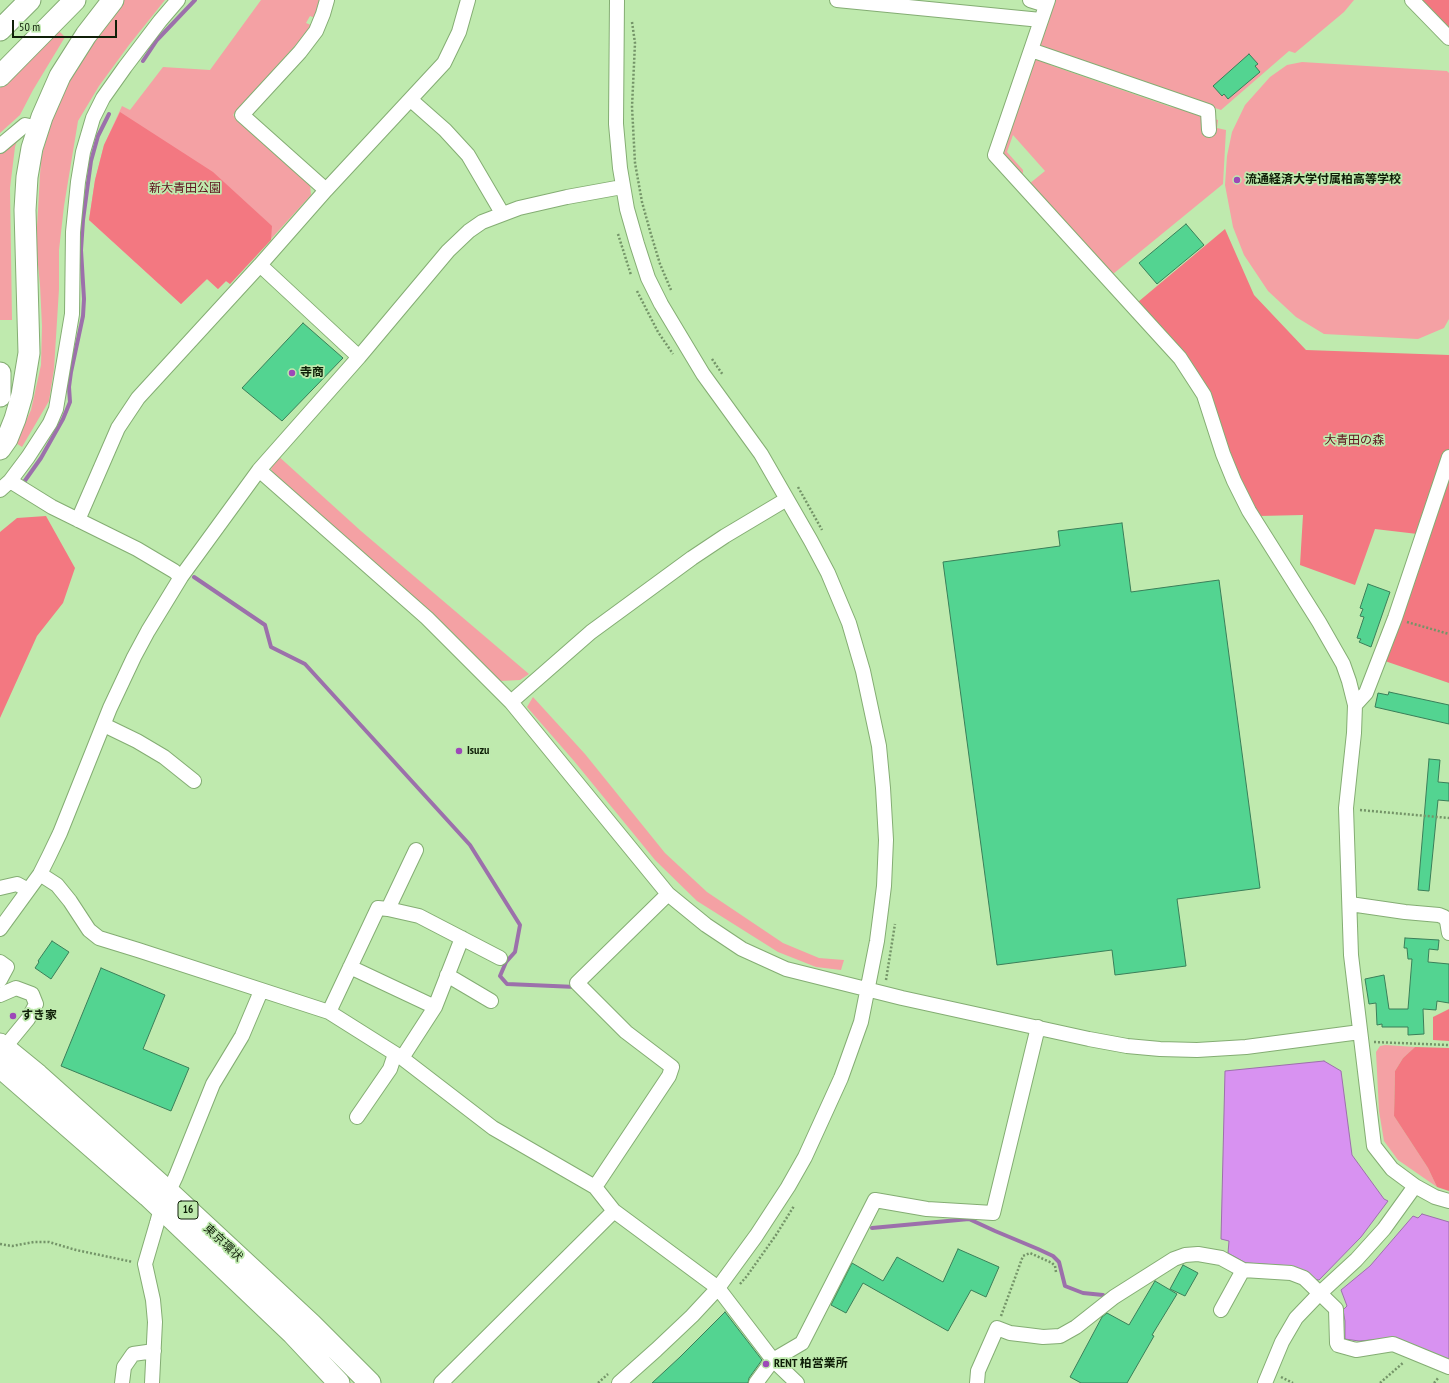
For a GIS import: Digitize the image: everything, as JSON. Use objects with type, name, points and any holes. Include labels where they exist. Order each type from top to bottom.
[{"type":"highway","points":[[0,30],[30,0]]},
{"type":"highway","points":[[0,76],[75,0]]},
{"type":"highway","points":[[0,449],[7,439],[15,420],[26,376],[29,353],[25,210],[27,177],[32,148],[60,76],[86,36],[114,0]]},
{"type":"highway","points":[[0,373],[0,396]]},
{"type":"highway","name":"東京環状","points":[[2,1046],[38,1074],[165,1200],[339,1383]]},
{"type":"highway","name":"東京環状","points":[[0,1067],[50,1110],[165,1200],[311,1324],[370,1383]]},
{"type":"street","points":[[178,0],[125,67],[104,98],[93,118],[83,152],[78,182],[73,240],[72,314],[56,408],[50,423],[28,457],[5,486],[41,500],[137,549],[174,571],[181,577]]},
{"type":"street","points":[[326,190],[242,114],[300,52],[316,31],[324,14],[327,0]]},
{"type":"street","points":[[78,520],[118,428],[138,398],[260,265],[326,190],[444,63],[459,32],[468,0]]},
{"type":"street","points":[[614,1378],[671,1335],[722,1293],[805,1157],[841,1078],[861,1022],[877,941],[884,886],[886,840],[879,746],[863,671],[849,623],[811,540],[761,454],[703,374],[661,304],[648,278],[637,244],[622,187],[616,124],[617,0]]},
{"type":"street","points":[[837,0],[1041,20]]},
{"type":"street","points":[[1030,0],[1047,3],[995,155],[1180,358],[1204,395],[1223,454],[1249,511],[1319,622],[1343,664],[1355,705],[1354,733],[1346,808],[1350,904],[1350,955],[1374,1146],[1392,1169],[1415,1186],[1435,1197],[1449,1201]]},
{"type":"street","points":[[1412,0],[1449,38]]},
{"type":"street","points":[[1031,50],[1208,111],[1209,130]]},
{"type":"street","points":[[411,100],[445,130],[468,155],[502,213]]},
{"type":"street","points":[[0,146],[25,125],[39,128]]},
{"type":"street","points":[[0,929],[40,874],[60,833],[104,725],[134,657],[181,577],[259,470],[359,357],[458,241],[469,231],[482,222],[502,213],[519,208],[542,202],[622,187]]},
{"type":"street","points":[[260,265],[359,357]]},
{"type":"street","points":[[1355,705],[1366,693],[1395,618],[1449,457]]},
{"type":"street","points":[[259,470],[427,618],[511,702],[668,894],[706,925],[742,949],[786,969],[883,993],[1112,1043],[1160,1049],[1197,1050],[1361,1037]]},
{"type":"street","points":[[511,702],[591,632],[692,558],[725,536],[787,500]]},
{"type":"street","points":[[104,725],[137,741],[164,757],[194,781]]},
{"type":"street","points":[[388,909],[416,850]]},
{"type":"street","points":[[40,874],[57,885],[70,901],[89,930],[99,938],[328,1012],[398,1056],[494,1128],[595,1187],[614,1211],[722,1293],[773,1360],[797,1383]]},
{"type":"street","points":[[0,888],[18,884],[28,890]]},
{"type":"street","points":[[595,1187],[669,1076],[672,1067],[626,1032],[577,983],[668,894]]},
{"type":"street","points":[[1350,904],[1439,915],[1444,917],[1447,921],[1449,932]]},
{"type":"street","points":[[328,1012],[378,908],[419,916],[500,958]]},
{"type":"street","points":[[357,1117],[398,1056],[435,1007],[462,938]]},
{"type":"street","points":[[0,962],[7,967],[2,989],[16,988],[32,994],[36,1004],[28,1019],[2,1046]]},
{"type":"street","points":[[350,967],[435,1007]]},
{"type":"street","points":[[447,975],[490,1001]]},
{"type":"street","points":[[152,1383],[155,1322],[154,1300],[145,1264],[165,1200],[213,1084],[242,1036],[261,991]]},
{"type":"street","points":[[756,1383],[773,1360],[802,1343],[875,1200],[927,1209],[993,1214],[1038,1027]]},
{"type":"street","points":[[1265,1383],[1289,1329],[1296,1318],[1356,1260],[1384,1230],[1415,1186]]},
{"type":"street","points":[[441,1383],[614,1211]]},
{"type":"street","points":[[977,1383],[978,1371],[997,1328],[1010,1332],[1042,1337],[1060,1336],[1076,1327],[1114,1297],[1174,1259],[1185,1255],[1198,1254],[1221,1258],[1243,1270],[1291,1273],[1304,1278],[1336,1309],[1338,1345],[1356,1350],[1393,1344],[1445,1370]]},
{"type":"street","points":[[1221,1310],[1243,1270]]},
{"type":"street","points":[[122,1383],[124,1367],[133,1354],[154,1350]]},
{"type":"path","points":[[632,22],[635,43],[632,107],[635,163],[642,202],[650,231],[660,264],[671,291]]},
{"type":"path","points":[[617,228],[632,277]]},
{"type":"path","points":[[637,290],[658,332],[674,354]]},
{"type":"path","points":[[709,355],[727,381]]},
{"type":"path","points":[[795,482],[825,535]]},
{"type":"path","points":[[1395,618],[1449,634]]},
{"type":"path","points":[[1346,808],[1449,818]]},
{"type":"path","points":[[883,993],[887,976],[895,919]]},
{"type":"path","points":[[1361,1037],[1449,1045]]},
{"type":"path","points":[[722,1293],[747,1276],[776,1235],[797,1201]]},
{"type":"path","points":[[0,1244],[12,1246],[34,1242],[50,1242],[76,1250],[145,1264]]},
{"type":"path","points":[[997,1328],[1023,1256],[1030,1253],[1052,1263],[1055,1266],[1056,1272]]},
{"type":"path","points":[[1380,1383],[1405,1361]]},
{"type":"path","points":[[1434,1383],[1445,1370]]},
{"type":"path","points":[[598,1383],[614,1378]]},
{"type":"green space","points":[[120,0],[165,0],[99,86],[78,121],[64,206],[59,250],[59,289],[54,369],[49,401],[22,447],[16,443],[31,410],[41,365],[42,326],[36,244],[41,158],[63,83]]},
{"type":"green space","name":"新大青田公園","points":[[261,0],[321,0],[315,18],[310,16],[306,23],[311,25],[300,40],[233,115],[310,184],[311,195],[230,284],[226,281],[218,289],[207,279],[181,304],[89,220],[95,180],[104,145],[122,106],[130,110],[163,67],[210,70]]},
{"type":"green space","points":[[1053,0],[1354,0],[1344,12],[1295,53],[1289,51],[1221,110],[1038,46]]},
{"type":"green space","points":[[1418,0],[1449,0],[1449,31]]},
{"type":"green space","points":[[59,31],[65,37],[33,90],[20,115],[0,133],[0,88]]},
{"type":"green space","points":[[1031,57],[1171,107],[1188,110],[1218,120],[1217,128],[1226,130],[1223,184],[1113,274],[1029,184],[1045,171],[1013,135],[1007,152],[1023,170],[1023,174],[1021,175],[999,153]]},
{"type":"green space","points":[[1302,62],[1447,71],[1449,73],[1449,319],[1444,328],[1418,339],[1324,334],[1296,317],[1268,291],[1244,255],[1233,227],[1225,185],[1227,156],[1232,132],[1245,105],[1270,77],[1287,65]]},
{"type":"green space","points":[[120,112],[213,172],[272,226],[271,240],[230,284],[226,281],[218,289],[207,279],[181,304],[89,220],[95,180],[104,145]]},
{"type":"green space","points":[[16,136],[18,138],[15,147],[10,188],[12,320],[0,320],[0,153]]},
{"type":"green space","name":"大青田の森","points":[[1225,229],[1254,295],[1306,350],[1449,355],[1449,683],[1382,660],[1426,535],[1375,529],[1355,585],[1300,565],[1303,515],[1259,516],[1244,490],[1227,447],[1215,407],[1205,386],[1138,302]]},
{"type":"green space","points":[[276,454],[361,531],[529,674],[520,680],[500,681],[452,632],[275,476],[271,469]]},
{"type":"green space","points":[[46,516],[75,568],[63,603],[37,636],[0,718],[0,532],[17,518]]},
{"type":"green space","points":[[533,697],[585,754],[665,853],[707,892],[783,943],[819,958],[844,960],[841,970],[816,967],[778,952],[697,901],[655,860],[574,761],[527,707]]},
{"type":"green space","points":[[1449,1009],[1449,1041],[1433,1040],[1433,1017]]},
{"type":"green space","points":[[1380,1046],[1415,1047],[1403,1058],[1395,1071],[1394,1116],[1428,1168],[1437,1187],[1398,1160],[1384,1141],[1379,1111],[1376,1052]]},
{"type":"green space","points":[[1415,1047],[1449,1048],[1449,1191],[1437,1187],[1428,1168],[1394,1116],[1395,1071],[1403,1058]]},
{"type":"shaded area","points":[[1324,1061],[1341,1071],[1352,1155],[1384,1199],[1388,1201],[1361,1237],[1319,1280],[1312,1279],[1307,1273],[1291,1266],[1246,1263],[1228,1253],[1229,1241],[1221,1239],[1225,1071]]},
{"type":"shaded area","points":[[1422,1214],[1449,1222],[1449,1360],[1395,1338],[1359,1341],[1345,1339],[1345,1321],[1343,1310],[1347,1306],[1341,1290],[1370,1266],[1413,1216],[1418,1218]]},
{"type":"building","points":[[1249,54],[1258,64],[1255,66],[1260,72],[1228,99],[1224,94],[1222,96],[1213,86]]},
{"type":"building","points":[[1186,224],[1204,245],[1157,284],[1139,263]]},
{"type":"building","name":"寺商","points":[[303,323],[343,358],[282,421],[242,388]]},
{"type":"building","points":[[1122,523],[1131,592],[1219,580],[1260,888],[1177,899],[1186,966],[1115,975],[1112,950],[997,965],[943,562],[1060,546],[1058,531]]},
{"type":"building","points":[[1368,584],[1390,592],[1371,647],[1359,642],[1361,639],[1357,638],[1364,617],[1360,616],[1363,609],[1360,608]]},
{"type":"building","points":[[1389,692],[1449,705],[1449,724],[1375,707],[1378,693],[1388,695]]},
{"type":"building","points":[[1429,759],[1440,760],[1438,782],[1449,783],[1449,801],[1438,800],[1429,891],[1418,890]]},
{"type":"building","points":[[1405,938],[1439,940],[1438,950],[1429,949],[1428,962],[1449,964],[1449,1003],[1437,1001],[1436,1010],[1423,1009],[1424,1034],[1408,1035],[1408,1027],[1382,1027],[1382,1024],[1377,1025],[1376,1003],[1369,1004],[1365,979],[1384,975],[1389,1009],[1408,1009],[1412,959],[1408,959],[1407,948],[1404,948]]},
{"type":"building","points":[[52,941],[69,952],[51,979],[35,968]]},
{"type":"building","points":[[101,968],[165,995],[143,1049],[189,1068],[171,1111],[61,1066]]},
{"type":"building","points":[[958,1249],[999,1267],[986,1297],[971,1290],[948,1331],[863,1283],[846,1313],[831,1305],[852,1263],[883,1281],[897,1257],[943,1282]]},
{"type":"building","points":[[1183,1265],[1198,1273],[1185,1296],[1170,1289]]},
{"type":"building","points":[[1155,1281],[1177,1294],[1152,1335],[1154,1336],[1127,1383],[1081,1383],[1070,1377],[1102,1317],[1107,1313],[1129,1325]]},
{"type":"building","points":[[725,1312],[762,1360],[749,1378],[748,1383],[652,1383],[680,1357]]},
{"type":"waterway","points":[[143,61],[157,40],[195,0]]},
{"type":"waterway","points":[[24,482],[41,458],[63,419],[70,402],[69,387],[71,372],[83,316],[84,299],[81,250],[83,220],[91,161],[98,136],[109,114]]},
{"type":"waterway","points":[[194,577],[265,625],[271,647],[305,664],[470,845],[520,925],[515,952],[506,962],[500,976],[507,984],[576,987]]},
{"type":"waterway","points":[[872,1228],[969,1219],[1053,1256],[1059,1262],[1065,1286],[1083,1293],[1103,1295]]},
{"type":"place","name":"流通経済大学付属柏高等学校","points":[[1237,180]]},
{"type":"place","name":"寺商","points":[[292,373]]},
{"type":"place","name":"Isuzu","points":[[459,751]]},
{"type":"place","name":"すき家","points":[[13,1016]]},
{"type":"place","name":"RENT 柏営業所","points":[[766,1364]]}]
